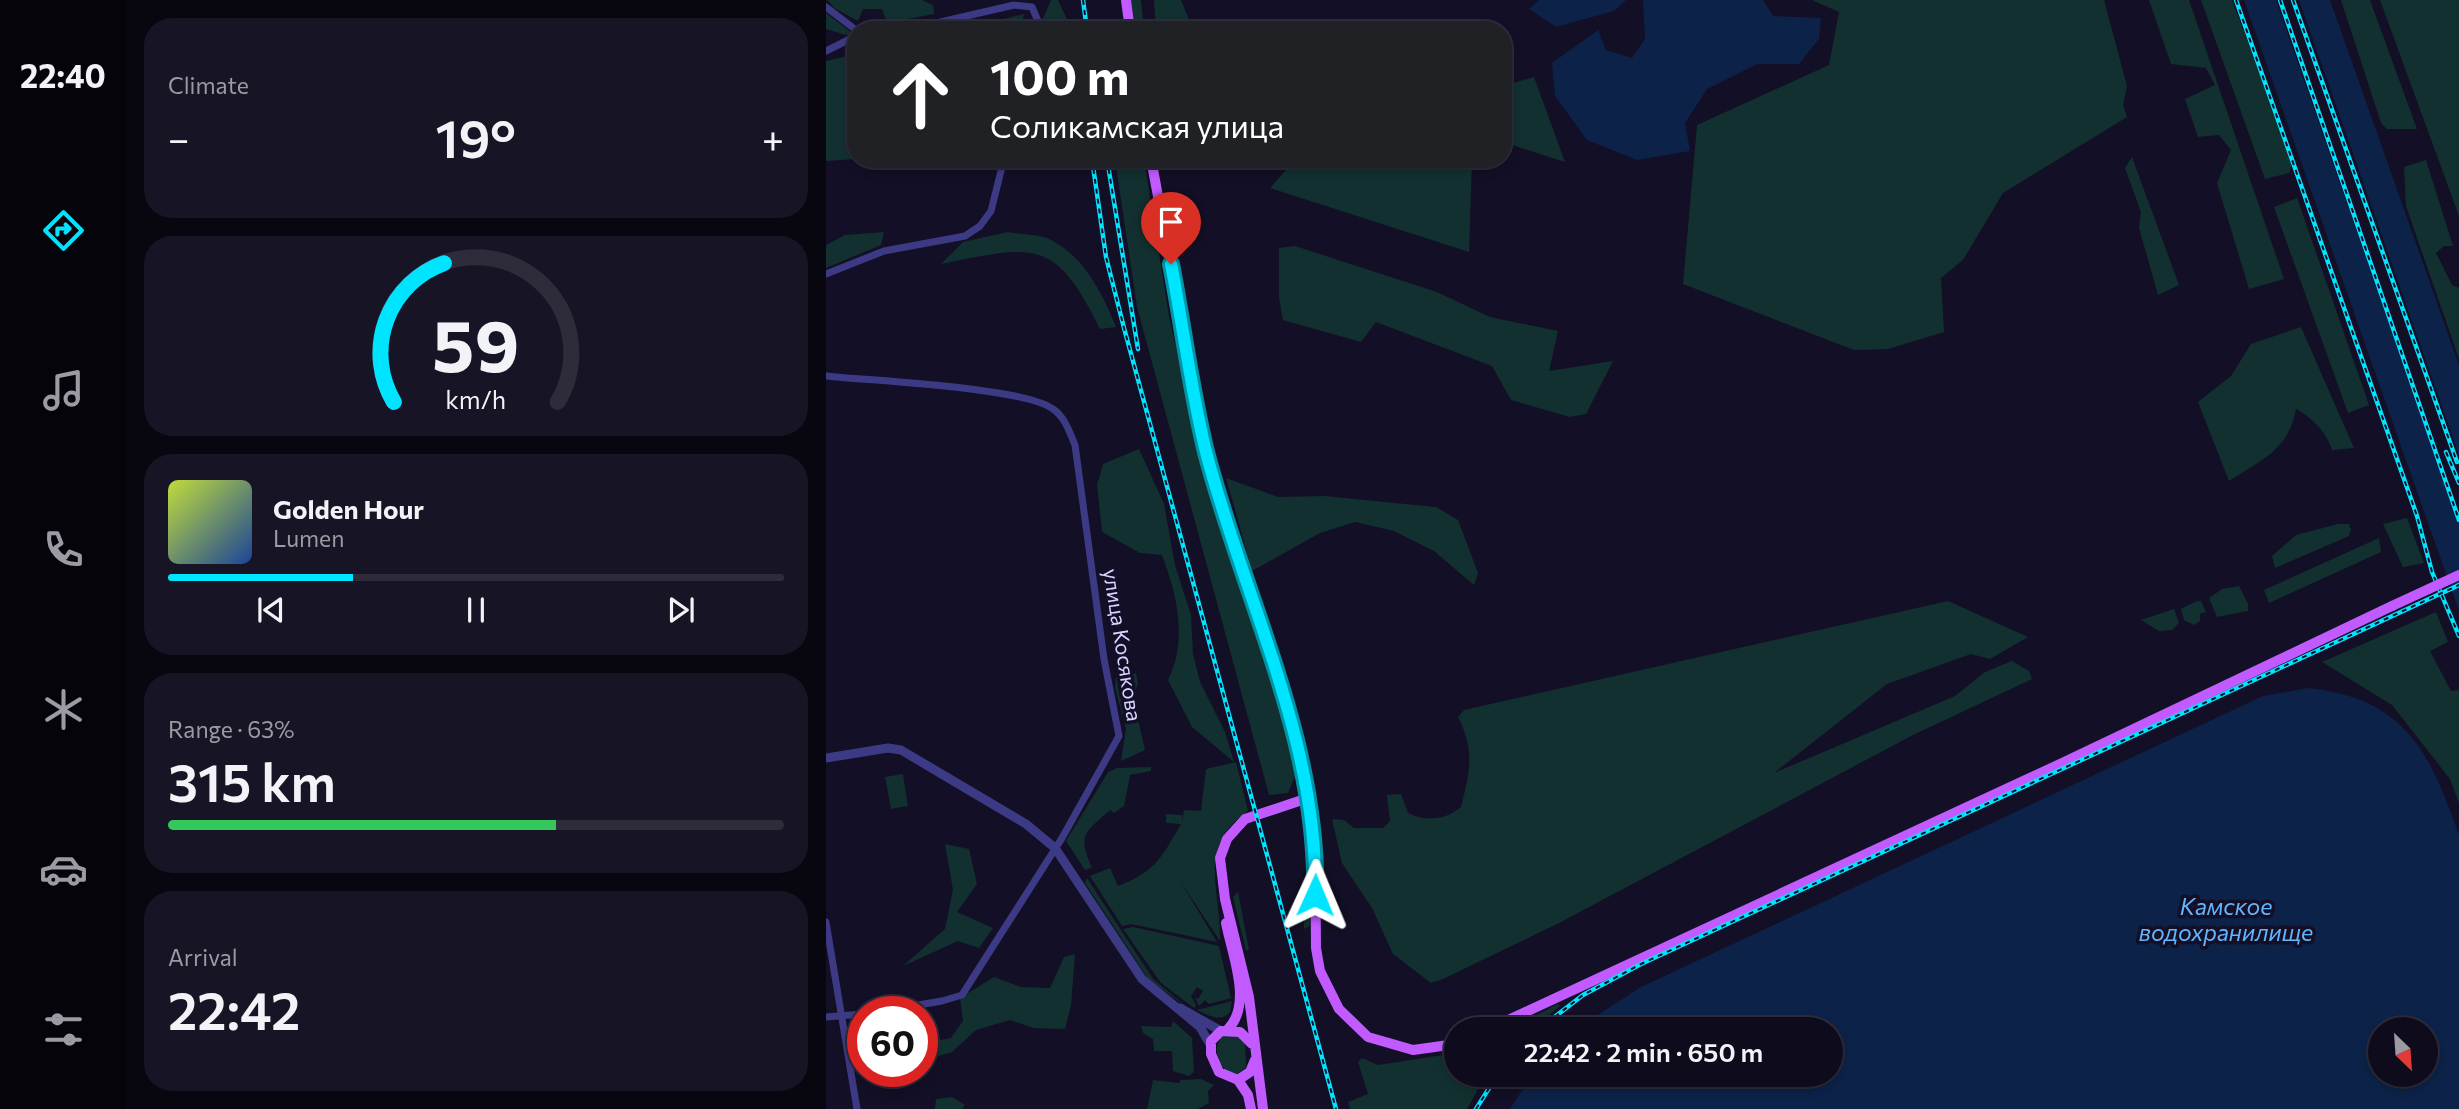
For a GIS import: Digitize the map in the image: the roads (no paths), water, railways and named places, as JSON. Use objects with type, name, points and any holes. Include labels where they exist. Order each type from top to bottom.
[{"type":"main road","points":[[1126,0],[1129,21]]},
{"type":"main road","points":[[1153,168],[1206,452],[1291,720],[1308,798],[1316,847],[1318,960],[1323,980],[1339,1009],[1368,1037],[1393,1046],[1424,1050],[1444,1046]]},
{"type":"main road","points":[[1515,1017],[2459,575]]},
{"type":"main road","points":[[1251,1109],[1248,1095],[1238,1080],[1219,1072],[1211,1046],[1213,1037],[1235,1022],[1241,1004],[1220,858],[1227,839],[1236,827],[1250,816],[1308,798]]},
{"type":"main road","points":[[1225,899],[1241,958],[1263,1109]]},
{"type":"main road","points":[[1224,1030],[1245,1035],[1252,1044]]},
{"type":"main road","points":[[1238,1080],[1250,1072],[1255,1060]]},
{"type":"street","points":[[945,21],[1014,5],[1032,8],[1038,21]]},
{"type":"street","points":[[826,7],[847,23]]},
{"type":"street","points":[[826,51],[847,40]]},
{"type":"street","points":[[826,274],[884,251],[965,236],[980,226],[991,211],[1002,168]]},
{"type":"street","name":"улица Косякова","points":[[826,376],[1040,401],[1062,417],[1075,445],[1104,659],[1119,736],[1107,763],[961,995],[938,1002]]},
{"type":"street","points":[[826,758],[879,749],[901,750],[1026,824],[1055,848],[1142,979],[1200,1027],[1211,1046]]},
{"type":"street","points":[[826,922],[857,1109]]},
{"type":"street","points":[[1174,1006],[1194,1013],[1224,1030]]},
{"type":"street","points":[[826,1017],[847,1016]]},
{"type":"water","points":[[1539,0],[1626,0],[1614,11],[1556,27],[1529,9]]},
{"type":"water","points":[[1643,0],[1763,0],[1773,16],[1821,18],[1819,39],[1799,64],[1757,64],[1707,89],[1685,123],[1690,151],[1637,160],[1587,140],[1555,96],[1552,63],[1598,30],[1606,50],[1632,58],[1645,39]]},
{"type":"water","points":[[2244,0],[2276,0],[2459,524],[2459,611]]},
{"type":"water","points":[[2299,0],[2330,0],[2459,365],[2459,455]]},
{"type":"water","name":"Камское водохранилище","points":[[2308,688],[2341,694],[2368,704],[2391,717],[2409,734],[2424,755],[2437,778],[2459,835],[2459,1109],[1510,1109],[1524,1087],[1843,1087],[1843,1017],[1595,1017],[1641,987],[2263,696]]},
{"type":"railway","points":[[1083,0],[1086,21]]},
{"type":"railway","points":[[2236,0],[2417,516],[2432,572],[2459,636]]},
{"type":"railway","points":[[2280,0],[2459,520]]},
{"type":"railway","points":[[2293,0],[2457,462]]},
{"type":"railway","points":[[1093,168],[1106,257],[1124,328],[1336,1109]]},
{"type":"railway","points":[[1108,168],[1138,349]]},
{"type":"railway","points":[[2446,452],[2459,483]]},
{"type":"railway","points":[[1555,1017],[1583,995],[1641,964],[2459,585]]},
{"type":"railway","points":[[1476,1109],[1490,1087]]}]
